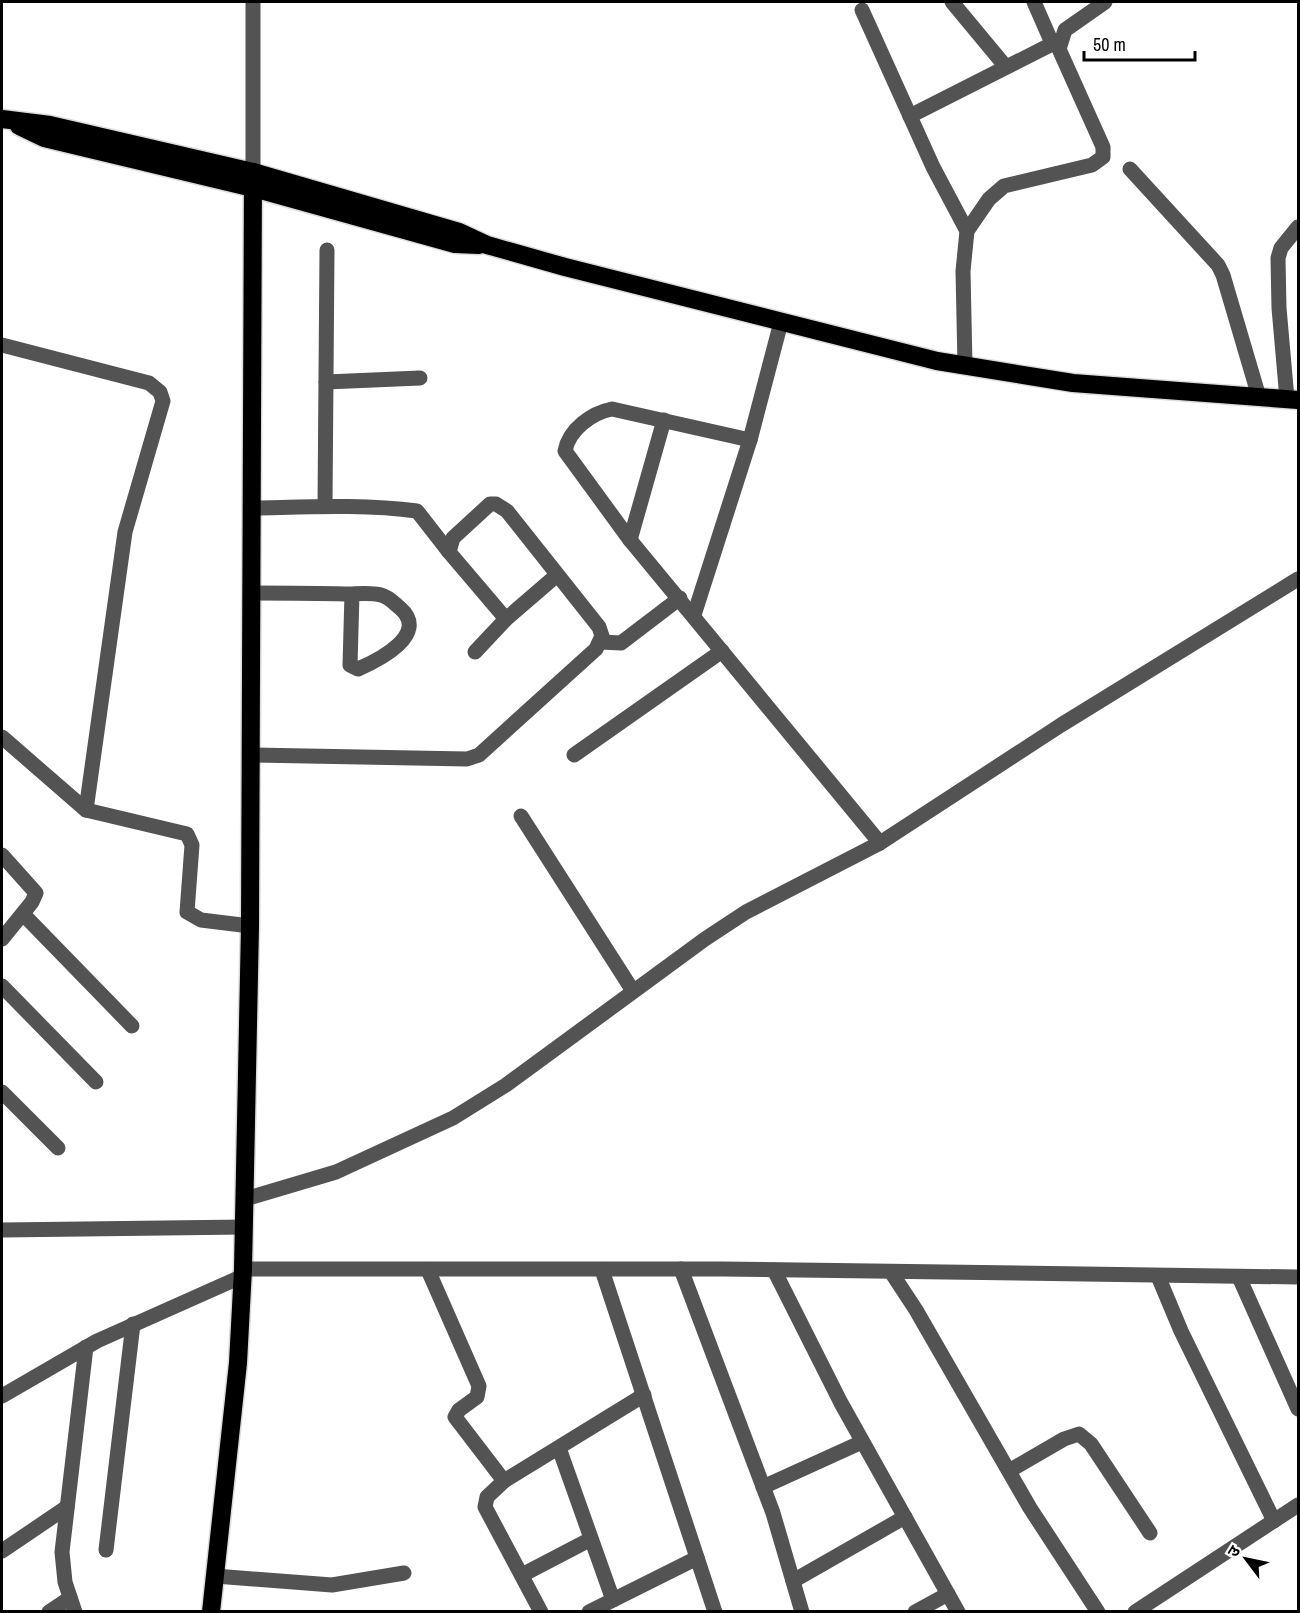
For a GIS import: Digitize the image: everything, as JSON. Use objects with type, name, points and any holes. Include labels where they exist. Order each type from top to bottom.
[{"type":"highway","points":[[4,119],[44,138],[253,180],[455,244],[487,245],[907,355],[1073,383],[1293,399]]},
{"type":"highway","points":[[211,1611],[231,1436],[243,1273],[250,927],[254,508],[253,180]]},
{"type":"street","points":[[253,2],[253,180]]},
{"type":"street","points":[[952,2],[1006,67]]},
{"type":"street","points":[[965,366],[963,271],[967,231],[989,199],[1004,186],[1092,165],[1103,157],[1103,147],[1061,58],[1056,42],[1034,2]]},
{"type":"street","points":[[910,116],[1056,42],[1065,30],[1105,2]]},
{"type":"street","points":[[862,10],[910,116],[967,231]]},
{"type":"street","points":[[1130,169],[1218,265],[1223,275],[1259,397]]},
{"type":"street","points":[[1293,399],[1279,308],[1278,258],[1281,248],[1299,227]]},
{"type":"street","points":[[325,506],[327,250]]},
{"type":"street","points":[[694,615],[750,440],[781,322]]},
{"type":"street","points":[[2,345],[149,383],[160,392],[163,400],[124,532],[86,810]]},
{"type":"street","points":[[326,382],[420,378]]},
{"type":"street","points":[[750,440],[612,409],[604,410],[573,431],[566,443],[567,456],[630,540],[880,843]]},
{"type":"street","points":[[630,540],[664,420]]},
{"type":"street","points":[[449,552],[453,538],[485,507],[496,504],[507,511],[599,627],[601,642]]},
{"type":"street","points":[[254,508],[390,507],[417,511],[506,619]]},
{"type":"street","points":[[475,652],[506,619],[557,575]]},
{"type":"street","points":[[245,1199],[336,1172],[453,1118],[506,1085],[633,991],[746,912],[880,843],[1060,725],[1299,579]]},
{"type":"street","points":[[253,593],[352,594],[380,595],[407,614],[410,628],[403,642],[358,669],[350,665],[352,594]]},
{"type":"street","points":[[250,756],[467,759],[479,755],[601,642],[621,643],[680,598]]},
{"type":"street","points":[[574,755],[722,651]]},
{"type":"street","points":[[2,737],[86,810],[187,834],[192,845],[187,912],[201,920],[250,927]]},
{"type":"street","points":[[521,816],[633,991]]},
{"type":"street","points":[[2,855],[36,893],[23,914],[2,939]]},
{"type":"street","points":[[23,914],[132,1026]]},
{"type":"street","points":[[2,986],[96,1082]]},
{"type":"street","points":[[2,1092],[58,1148]]},
{"type":"street","points":[[2,1230],[244,1227]]},
{"type":"street","points":[[681,1269],[763,1487],[802,1611]]},
{"type":"street","points":[[2,1395],[86,1347],[243,1273],[681,1269],[1299,1277]]},
{"type":"street","points":[[428,1270],[479,1386],[477,1397],[459,1410],[455,1417],[504,1481]]},
{"type":"street","points":[[602,1270],[715,1611]]},
{"type":"street","points":[[774,1270],[862,1442],[958,1611]]},
{"type":"street","points":[[891,1272],[1009,1471],[1098,1611]]},
{"type":"street","points":[[1158,1276],[1181,1331],[1274,1521]]},
{"type":"street","points":[[1239,1277],[1298,1406]]},
{"type":"street","points":[[106,1550],[133,1324]]},
{"type":"street","points":[[49,1611],[73,1604],[63,1568],[67,1507],[86,1347]]},
{"type":"street","points":[[541,1611],[485,1508],[487,1497],[504,1481],[644,1395]]},
{"type":"street","points":[[1009,1471],[1064,1439],[1079,1434],[1090,1444],[1150,1533]]},
{"type":"street","points":[[763,1487],[862,1442]]},
{"type":"street","points":[[559,1448],[613,1600]]},
{"type":"street","points":[[1145,1609],[1299,1505]]},
{"type":"street","points":[[2,1551],[67,1507]]},
{"type":"street","points":[[793,1581],[905,1517]]},
{"type":"street","points":[[522,1575],[591,1539]]},
{"type":"street","points":[[590,1611],[698,1558]]},
{"type":"street","points":[[215,1576],[332,1585],[404,1573]]},
{"type":"street","points":[[915,1611],[948,1594]]}]
